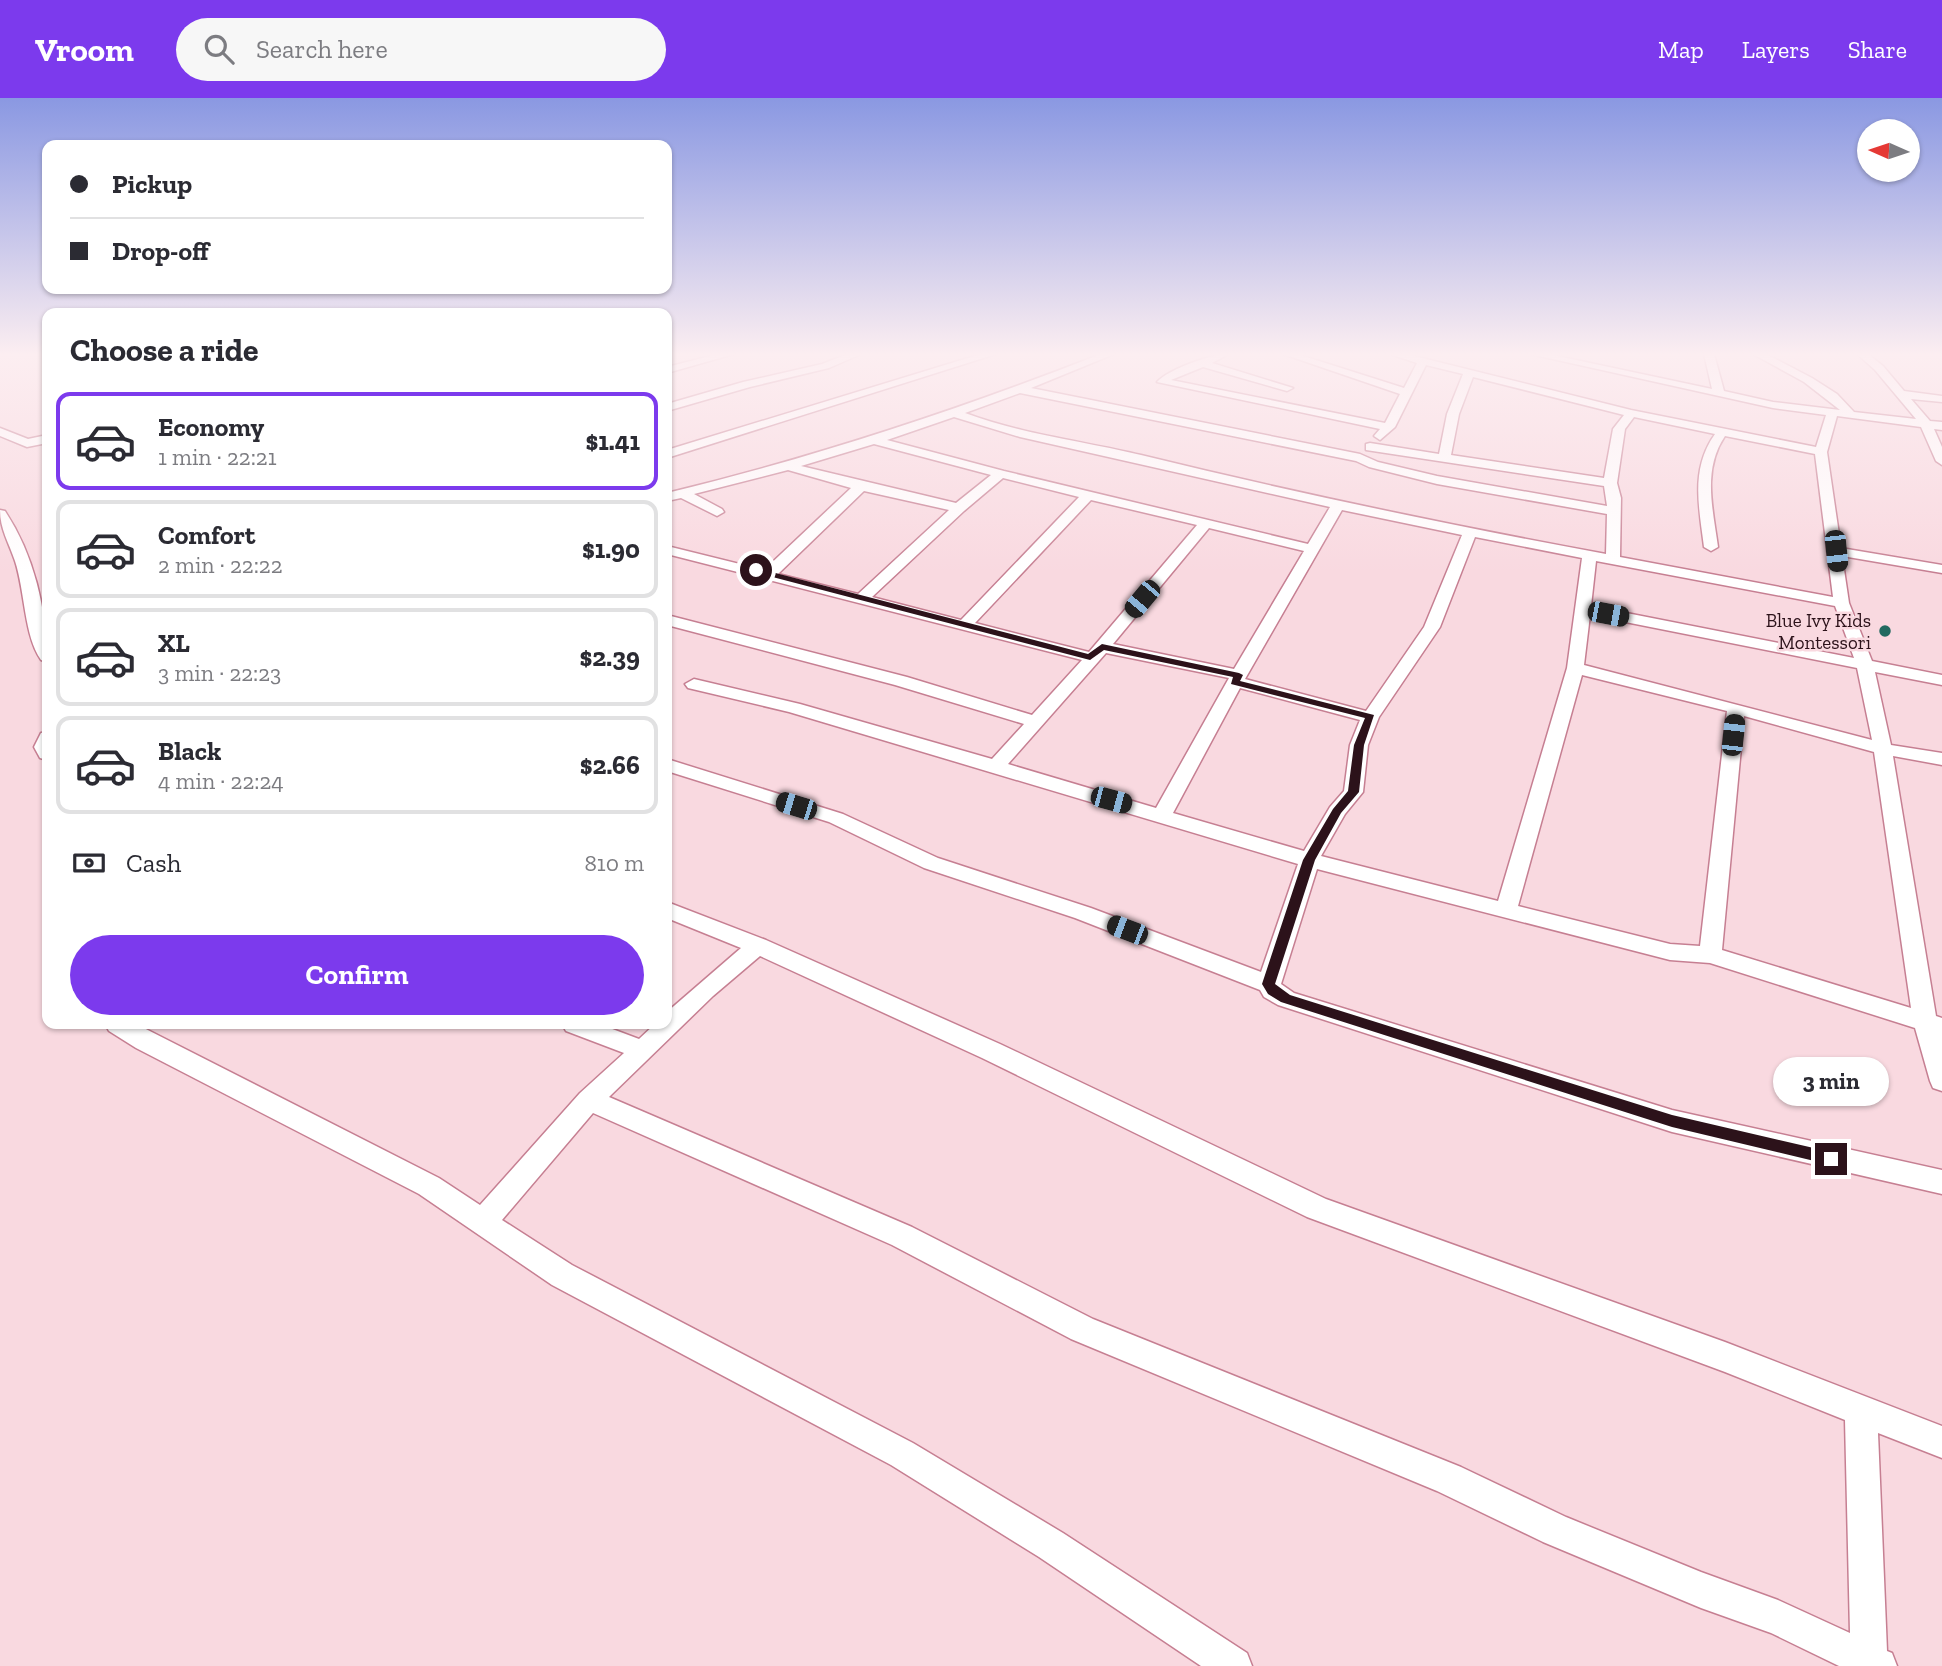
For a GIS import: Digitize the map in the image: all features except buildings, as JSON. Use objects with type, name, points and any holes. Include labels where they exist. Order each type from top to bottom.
[{"type":"street","points":[[672,452],[754,427]]},
{"type":"street","points":[[672,496],[788,466],[906,427]]},
{"type":"street","points":[[996,427],[1090,445],[1250,487],[1841,603]]},
{"type":"street","points":[[1208,427],[1360,458],[1368,464],[1415,475],[1613,511]]},
{"type":"street","points":[[1360,458],[1389,427]]},
{"type":"street","points":[[1444,459],[1450,427]]},
{"type":"street","points":[[1613,560],[1614,498],[1610,483],[1620,427]]},
{"type":"street","points":[[1695,427],[1821,453]]},
{"type":"street","points":[[1828,427],[1821,453],[1841,603],[1865,665],[1883,749],[1942,1082]]},
{"type":"street","points":[[1927,427],[1942,461]]},
{"type":"street","points":[[0,432],[27,443],[42,440]]},
{"type":"street","points":[[1711,547],[1702,493],[1710,445],[1721,433]]},
{"type":"street","points":[[870,439],[1087,496],[1312,549]]},
{"type":"street","points":[[1370,447],[1610,483]]},
{"type":"street","points":[[788,466],[834,482],[958,508]]},
{"type":"street","points":[[861,599],[958,508],[1001,474]]},
{"type":"street","points":[[769,574],[860,486]]},
{"type":"street","points":[[682,493],[718,512]]},
{"type":"street","points":[[965,625],[1087,496]]},
{"type":"street","points":[[1163,815],[1237,679],[1339,503]]},
{"type":"street","points":[[0,514],[12,532],[29,576],[42,650]]},
{"type":"street","points":[[996,766],[1205,524]]},
{"type":"street","points":[[1471,531],[1432,627],[1370,717],[1359,745],[1353,792],[1337,811],[1309,860],[1269,984],[1272,991],[1286,999],[1672,1121],[1942,1182]]},
{"type":"street","points":[[672,551],[965,625],[1237,679],[1370,717]]},
{"type":"street","points":[[1836,551],[1942,569]]},
{"type":"street","points":[[1506,909],[1574,668],[1590,555]]},
{"type":"street","points":[[1582,609],[1942,680]]},
{"type":"street","points":[[672,621],[901,681],[1035,722]]},
{"type":"street","points":[[1574,668],[1736,708],[1883,749],[1942,760]]},
{"type":"street","points":[[694,684],[794,708],[1309,860],[1670,952],[1710,955],[1933,1024]]},
{"type":"street","points":[[1710,955],[1736,708]]},
{"type":"street","points":[[672,767],[836,818],[931,863],[1083,913],[1269,984]]},
{"type":"street","points":[[672,913],[758,946],[991,1051],[1317,1208],[1725,1357],[1942,1442]]},
{"type":"street","points":[[672,1022],[758,946]]},
{"type":"street","points":[[125,1029],[429,1186],[562,1275],[902,1454],[1051,1545],[1234,1666]]},
{"type":"street","points":[[587,1029],[643,1050]]},
{"type":"street","points":[[482,1223],[589,1100],[665,1029]]},
{"type":"street","points":[[589,1100],[902,1236],[1082,1329],[1449,1479],[1564,1534],[1778,1618],[1872,1664],[1861,1410]]},
{"type":"place","name":"Blue Ivy Kids Montessori","points":[[1885,631]]},
{"type":"route","points":[[756,570],[1090,657],[1102,647],[1239,675],[1235,682],[1370,717],[1359,745],[1353,792],[1337,811],[1309,860],[1269,984],[1272,991],[1286,999],[1672,1121],[1831,1159]]}]
